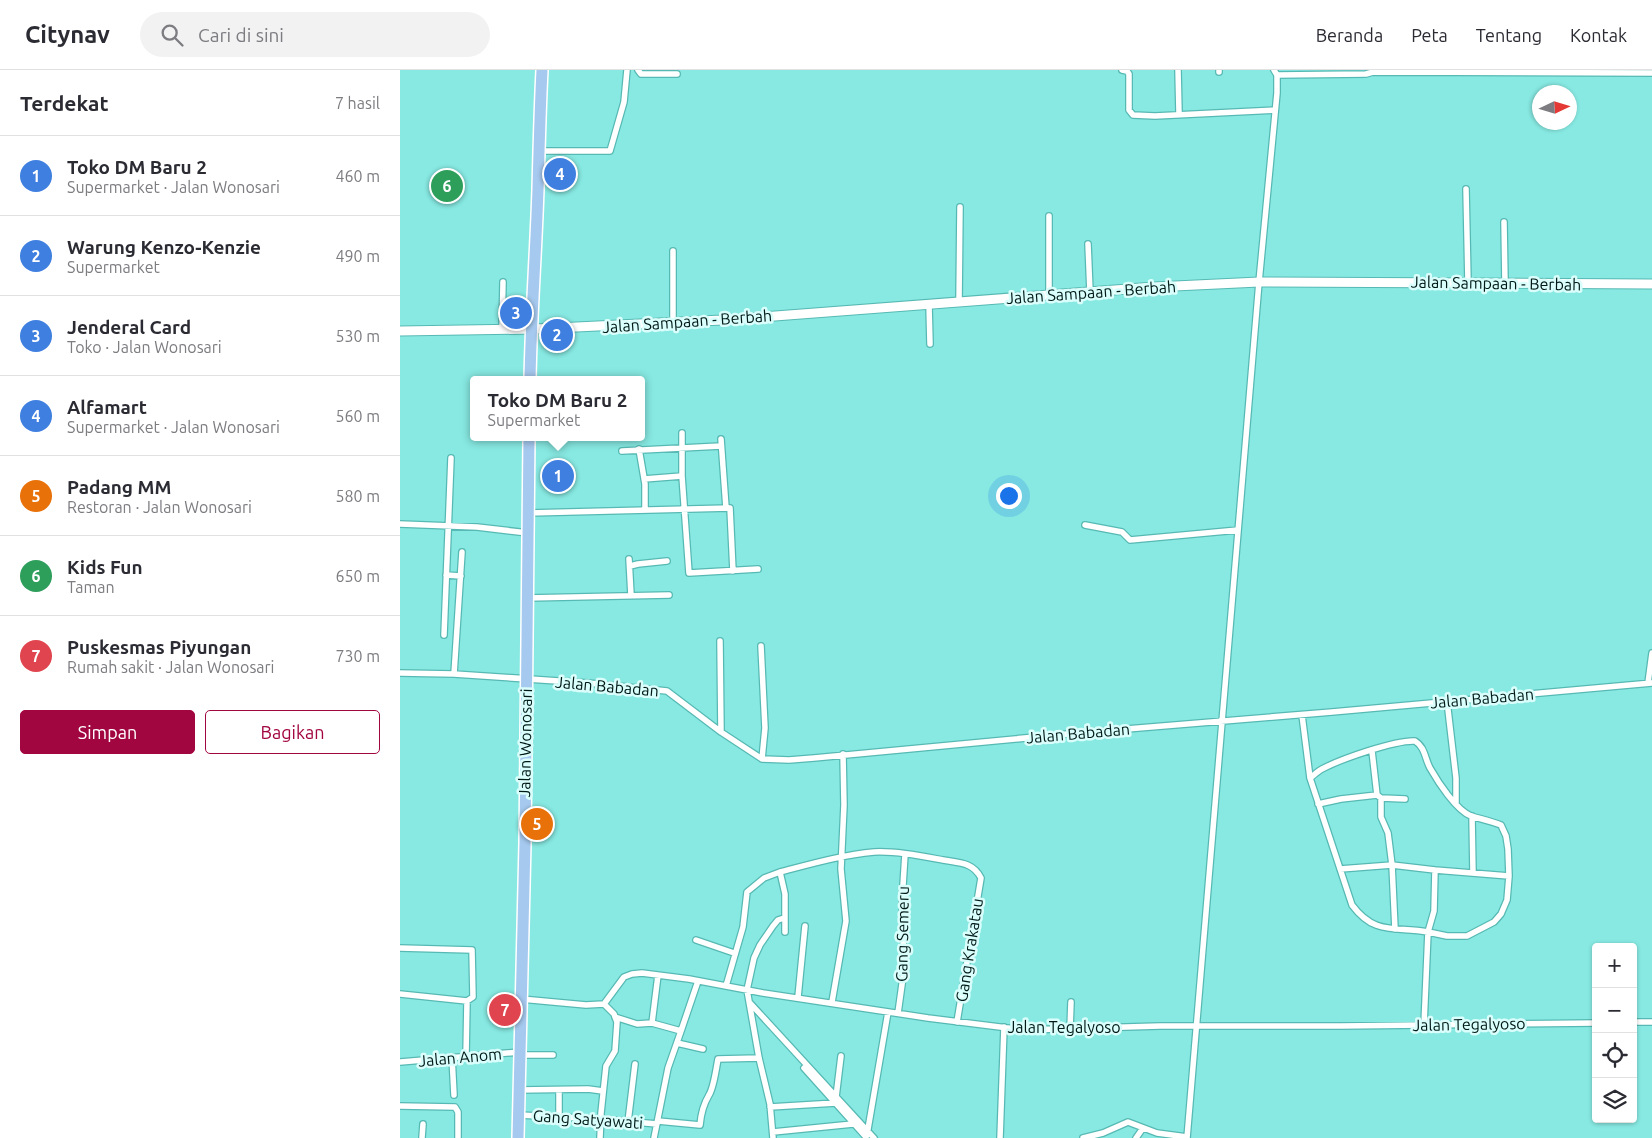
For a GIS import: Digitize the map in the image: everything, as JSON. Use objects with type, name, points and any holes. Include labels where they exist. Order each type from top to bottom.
[{"type":"highway","points":[[530,376],[542,70]]},
{"type":"highway","name":"Jalan Wonosari","points":[[518,1138],[525,843],[529,441]]},
{"type":"main road","name":"Jalan Sampaan - Berbah","points":[[400,331],[531,329],[673,322],[1090,292],[1259,282],[1652,284]]},
{"type":"street","points":[[538,150],[610,151],[624,102],[627,70]]},
{"type":"street","points":[[638,70],[641,74],[677,74]]},
{"type":"street","points":[[1122,70],[1128,71],[1129,74],[1129,110],[1132,115],[1154,116],[1179,113],[1275,110]]},
{"type":"street","points":[[1178,70],[1179,113]]},
{"type":"street","points":[[1083,1138],[1103,1133],[1128,1122],[1168,1136],[1187,1138],[1275,110],[1276,72],[1366,74],[1373,72],[1652,73]]},
{"type":"street","points":[[1466,189],[1468,282]]},
{"type":"street","points":[[959,302],[960,207]]},
{"type":"street","points":[[1049,216],[1049,296]]},
{"type":"street","points":[[1504,222],[1505,282]]},
{"type":"street","points":[[1088,244],[1090,292]]},
{"type":"street","points":[[673,251],[673,322]]},
{"type":"street","points":[[502,329],[503,282]]},
{"type":"street","points":[[929,305],[930,344]]},
{"type":"street","points":[[682,434],[682,476],[689,573],[758,570]]},
{"type":"street","points":[[622,451],[682,449],[721,443],[726,508]]},
{"type":"street","points":[[640,450],[644,479],[645,509]]},
{"type":"street","points":[[444,635],[451,458]]},
{"type":"street","points":[[644,479],[682,476]]},
{"type":"street","points":[[528,513],[730,508],[733,571]]},
{"type":"street","points":[[400,524],[528,533]]},
{"type":"street","points":[[1085,525],[1122,532],[1130,540],[1238,530]]},
{"type":"street","points":[[454,674],[462,552]]},
{"type":"street","points":[[629,558],[631,595]]},
{"type":"street","points":[[630,566],[667,561]]},
{"type":"street","points":[[446,575],[468,578]]},
{"type":"street","points":[[527,598],[669,595]]},
{"type":"street","points":[[720,642],[721,732]]},
{"type":"street","points":[[761,646],[765,728],[762,759]]},
{"type":"street","points":[[1650,683],[1652,653]]},
{"type":"street","name":"Jalan Babadan","points":[[400,673],[454,674],[588,683],[667,691],[721,732],[762,759],[788,760],[1650,683]]},
{"type":"street","points":[[1447,701],[1456,778],[1456,804]]},
{"type":"street","points":[[1302,715],[1310,778],[1352,905],[1364,920],[1374,925],[1395,929],[1413,929],[1447,936],[1467,936],[1494,922],[1502,914],[1507,900],[1509,876],[1506,836],[1501,825],[1472,816],[1456,804],[1438,782],[1428,766],[1422,747],[1417,742],[1395,743],[1321,770],[1310,778]]},
{"type":"street","points":[[1372,751],[1381,817],[1388,833],[1392,865],[1395,929]]},
{"type":"street","points":[[832,1002],[846,921],[842,857],[843,754]]},
{"type":"street","points":[[1318,804],[1341,799],[1379,797],[1405,799]]},
{"type":"street","points":[[1472,816],[1473,873]]},
{"type":"street","points":[[726,986],[743,927],[747,892],[764,878],[780,872],[842,857],[874,852],[905,854]]},
{"type":"street","name":"Gang Krakatau","points":[[905,854],[966,864],[977,869],[981,878],[957,1022]]},
{"type":"street","name":"Gang Semeru","points":[[898,1013],[904,970],[902,901],[905,854]]},
{"type":"street","points":[[1340,869],[1392,865],[1509,876]]},
{"type":"street","points":[[1424,1025],[1428,932],[1434,911],[1435,870]]},
{"type":"street","points":[[780,872],[785,894],[785,932]]},
{"type":"street","points":[[784,918],[778,920],[760,945],[754,958],[747,990],[758,1058],[770,1107],[773,1135],[853,1124]]},
{"type":"street","points":[[798,997],[805,926]]},
{"type":"street","points":[[696,940],[734,953]]},
{"type":"street","points":[[400,948],[472,950],[473,997],[467,1001],[400,994]]},
{"type":"street","name":"Jalan Tegalyoso","points":[[604,1004],[624,976],[632,974],[658,975],[888,1012],[1024,1030],[1196,1026],[1592,1023]]},
{"type":"street","points":[[652,1023],[658,975]]},
{"type":"street","points":[[654,1138],[668,1068],[698,981]]},
{"type":"street","points":[[521,999],[586,1005],[604,1004],[616,1017],[637,1024],[652,1023],[681,1031]]},
{"type":"street","points":[[466,1056],[467,1001]]},
{"type":"street","points":[[1070,1029],[1071,1002]]},
{"type":"street","points":[[750,1006],[867,1136]]},
{"type":"street","points":[[867,1136],[888,1012]]},
{"type":"street","points":[[600,1138],[606,1066],[615,1050],[616,1017]]},
{"type":"street","points":[[1637,1022],[1652,1022]]},
{"type":"street","points":[[1000,1138],[1004,1027]]},
{"type":"street","points":[[677,1043],[703,1049]]},
{"type":"street","name":"Jalan Anom","points":[[400,1062],[520,1053],[553,1056]]},
{"type":"street","points":[[841,1056],[836,1100],[853,1124],[867,1136],[874,1138]]},
{"type":"street","points":[[452,1057],[454,1095]]},
{"type":"street","name":"Gang Satyawati","points":[[519,1115],[700,1125],[705,1099],[710,1094],[718,1059],[758,1058]]},
{"type":"street","points":[[628,1122],[634,1064]]},
{"type":"street","points":[[519,1090],[588,1089],[603,1091]]},
{"type":"street","points":[[559,1090],[559,1117]]},
{"type":"street","points":[[770,1107],[836,1100]]},
{"type":"street","points":[[400,1106],[453,1106],[458,1112],[458,1138]]},
{"type":"street","points":[[422,1138],[423,1124]]},
{"type":"street","points":[[1136,1138],[1143,1128]]},
{"type":"place","name":"Alfamart","points":[[560,174]]},
{"type":"place","name":"Kids Fun","points":[[447,186]]},
{"type":"place","name":"Jenderal Card","points":[[516,313]]},
{"type":"place","name":"Warung Kenzo-Kenzie","points":[[557,335]]},
{"type":"place","name":"Toko DM Baru 2","points":[[558,476]]},
{"type":"place","name":"Padang MM","points":[[537,824]]},
{"type":"place","name":"Puskesmas Piyungan","points":[[505,1010]]}]
